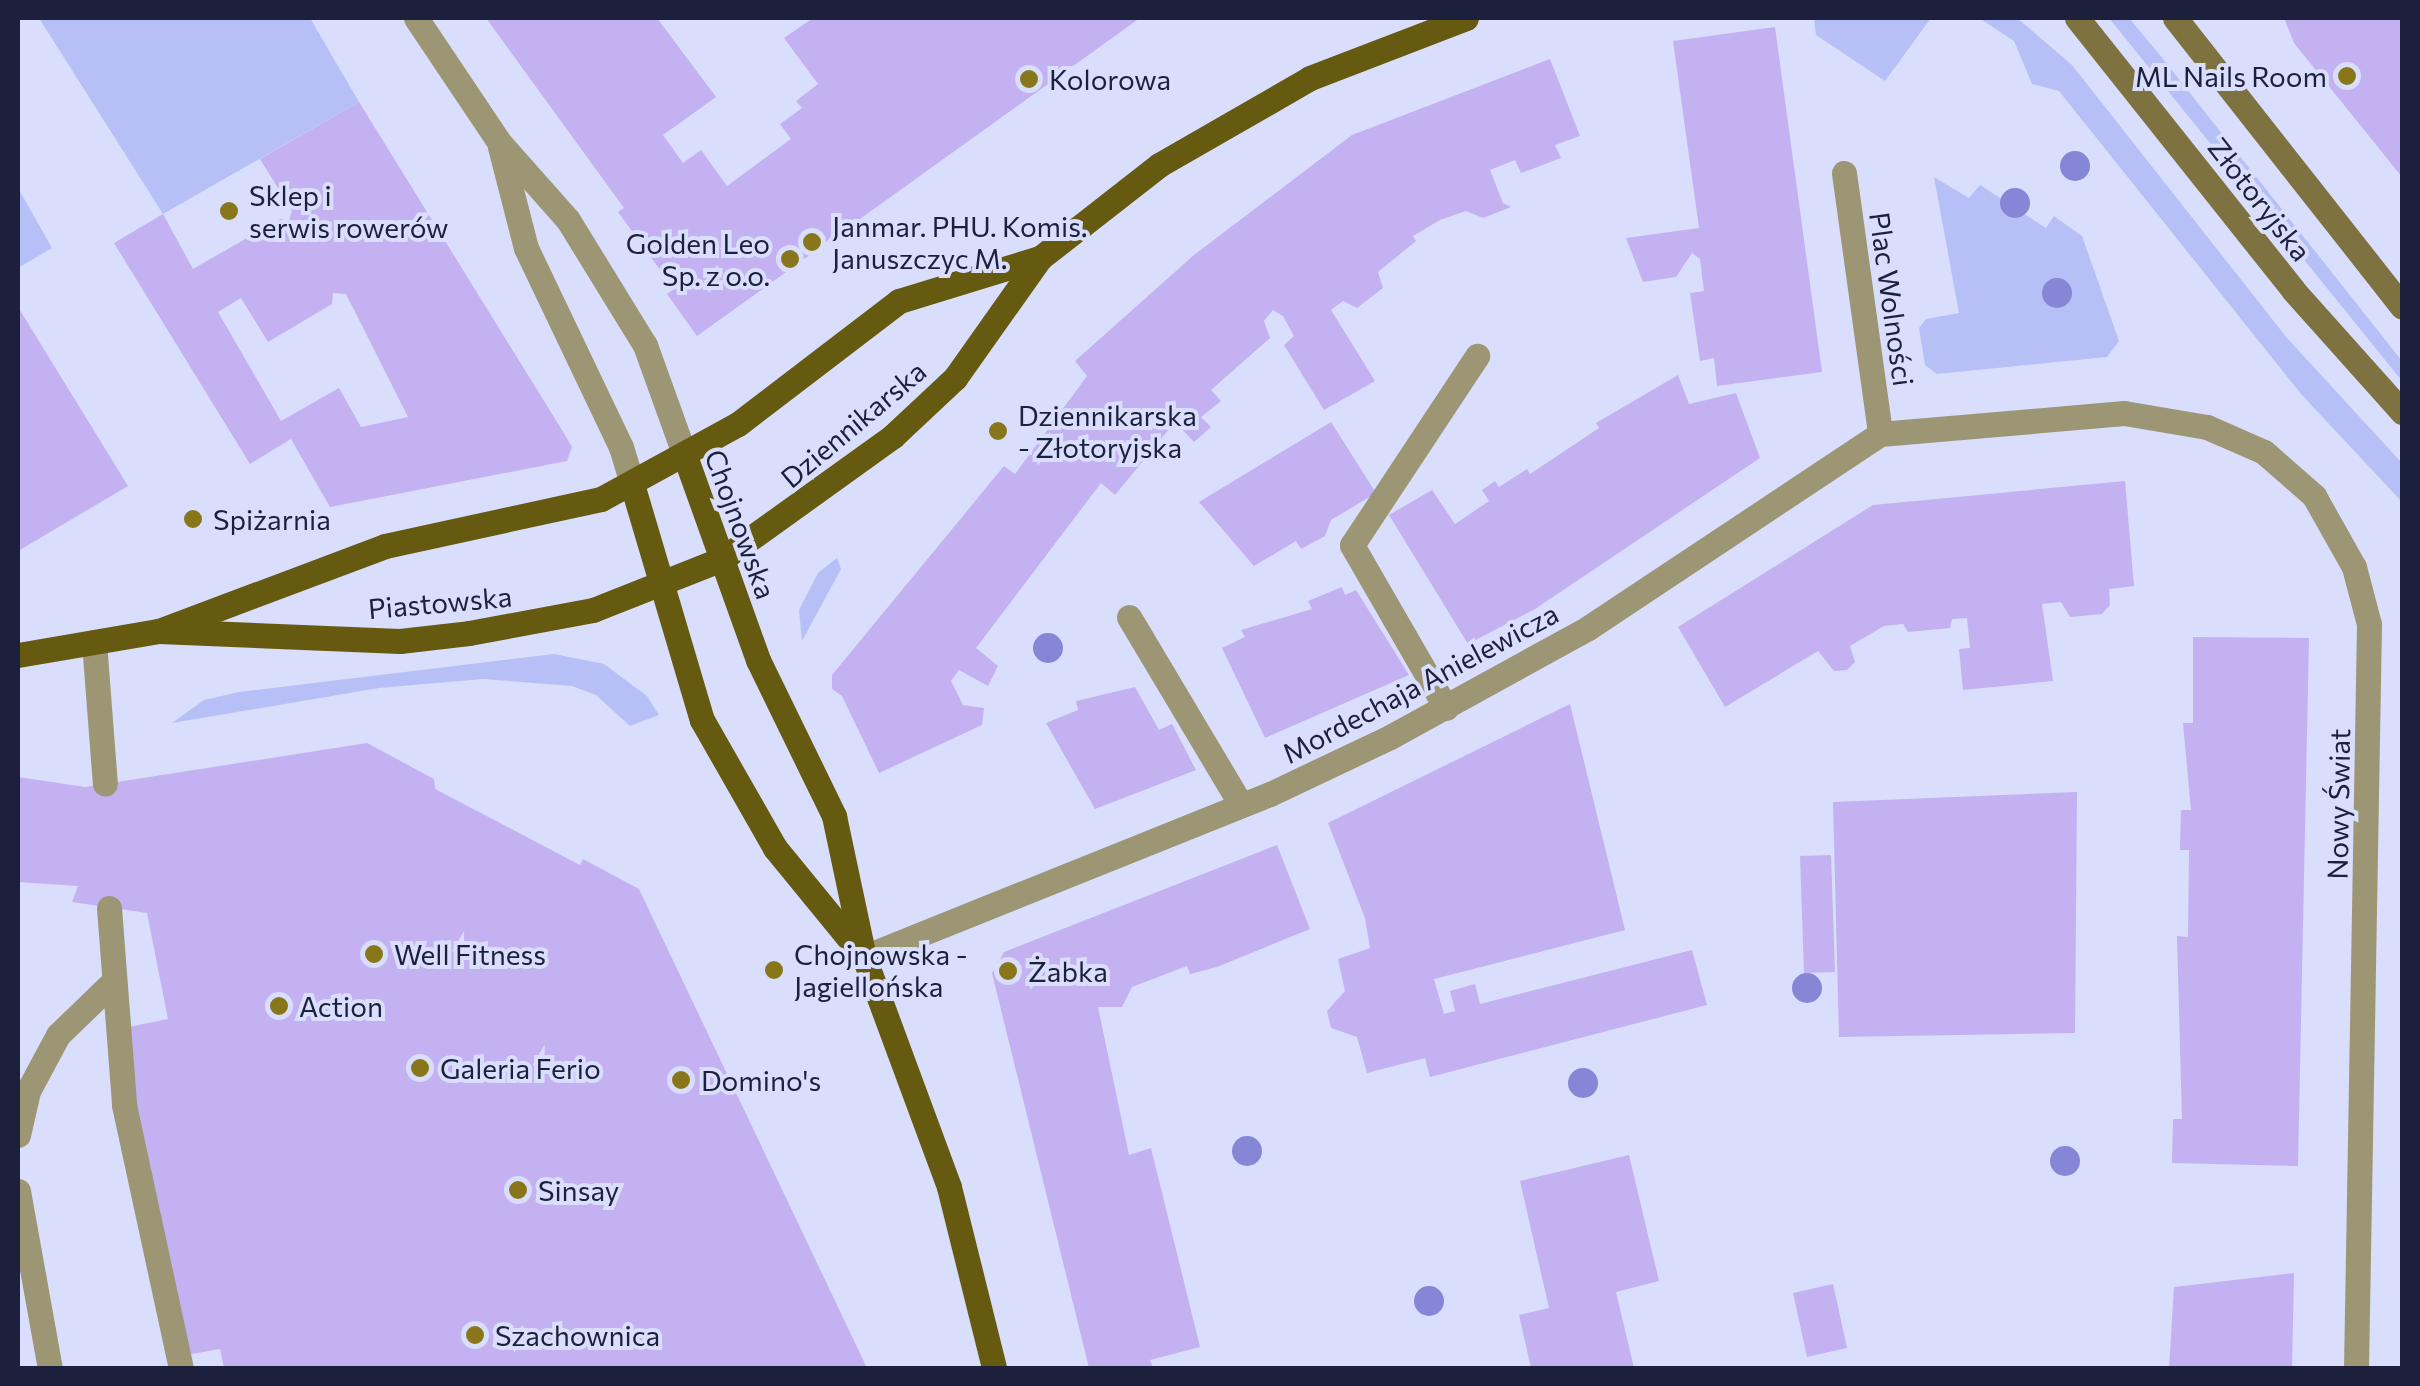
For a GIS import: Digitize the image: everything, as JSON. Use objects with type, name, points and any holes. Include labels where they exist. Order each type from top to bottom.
[{"type":"main road","name":"Dziennikarska","points":[[660,586],[722,559],[824,491],[955,378],[1040,258],[1159,165],[1258,104],[1466,18]]},
{"type":"main road","name":"Dziennikarska","points":[[632,484],[738,424],[899,300],[1040,258]]},
{"type":"main road","name":"Chojnowska","points":[[685,456],[758,660],[834,816],[864,957],[949,1187],[994,1368]]},
{"type":"main road","name":"Chojnowska","points":[[632,484],[694,702],[741,795],[864,957]]},
{"type":"main road","name":"Piastowska","points":[[18,655],[159,631],[385,546],[551,514],[632,484]]},
{"type":"main road","name":"Piastowska","points":[[159,631],[400,641],[563,618],[660,586]]},
{"type":"street","name":"Chojnowska","points":[[416,18],[499,142],[568,220],[645,345],[685,456]]},
{"type":"street","name":"Złotoryjska","points":[[2077,18],[2293,290],[2402,412]]},
{"type":"street","name":"Złotoryjska","points":[[2183,21],[2402,306]]},
{"type":"street","name":"Chojnowska","points":[[499,142],[526,248],[621,447],[632,484]]},
{"type":"street","name":"Plac Wolności","points":[[1844,173],[1880,434]]},
{"type":"street","points":[[1446,708],[1352,545],[1476,356]]},
{"type":"street","name":"Mordechaja Anielewicza","points":[[864,957],[1241,805],[1446,708],[1588,628],[1880,434],[2096,414]]},
{"type":"street","name":"Nowy Świat","points":[[2096,414],[2179,419],[2264,452],[2328,516],[2362,597],[2372,651],[2356,1368]]},
{"type":"street","points":[[1129,617],[1241,805]]},
{"type":"street","points":[[94,642],[105,784]]},
{"type":"street","points":[[109,908],[124,1106],[181,1368]]},
{"type":"street","points":[[18,1135],[28,1091],[58,1035],[114,981]]},
{"type":"street","points":[[18,1191],[50,1368]]},
{"type":"shaded area","points":[[39,18],[310,18],[359,102],[163,214]]},
{"type":"shaded area","points":[[1814,18],[1931,18],[1885,81],[1816,35]]},
{"type":"shaded area","points":[[1979,18],[2017,18],[2072,65],[2287,338],[2402,463],[2402,502],[2301,394],[2059,91],[2032,84],[2014,41]]},
{"type":"shaded area","points":[[2109,18],[2129,18],[2159,54],[2402,361],[2402,381]]},
{"type":"shaded area","points":[[1934,177],[1969,198],[1980,185],[2046,228],[2054,216],[2082,236],[2119,341],[2107,357],[1937,374],[1925,365],[1919,328],[1926,319],[1959,313]]},
{"type":"shaded area","points":[[18,188],[52,248],[18,268]]},
{"type":"shaded area","points":[[837,558],[841,569],[802,641],[799,610],[818,573]]},
{"type":"shaded area","points":[[554,654],[604,664],[647,696],[659,715],[630,726],[596,695],[572,686],[483,679],[379,688],[172,723],[204,700],[239,692]]},
{"type":"building","points":[[486,18],[657,18],[716,97],[663,135],[683,163],[701,150],[727,186],[791,139],[780,124],[802,108],[796,101],[818,84],[784,38],[813,18],[1140,18],[697,336],[667,294],[674,289],[618,212],[624,208]]},
{"type":"building","points":[[2284,18],[2402,18],[2402,177],[2294,43]]},
{"type":"building","points":[[1775,27],[1822,372],[1717,386],[1714,358],[1700,361],[1690,293],[1704,291],[1700,259],[1692,253],[1676,277],[1643,282],[1626,238],[1699,228],[1673,41]]},
{"type":"building","points":[[1550,59],[1580,136],[1555,145],[1561,158],[1521,173],[1515,160],[1490,170],[1503,203],[1511,207],[1483,218],[1466,211],[1440,220],[1413,236],[1416,241],[1378,272],[1383,288],[1357,308],[1343,301],[1331,310],[1375,381],[1324,410],[1284,345],[1294,336],[1283,316],[1273,310],[1264,321],[1270,338],[1211,390],[1221,401],[1201,417],[1211,427],[1194,442],[1175,422],[1115,495],[1101,483],[976,648],[998,666],[988,686],[959,670],[951,681],[963,705],[984,708],[982,725],[879,773],[842,696],[832,689],[832,675],[1004,466],[1015,474],[1087,376],[1075,361],[1194,255],[1352,135]]},
{"type":"building","points":[[359,102],[572,447],[567,461],[330,507],[291,439],[250,464],[114,243],[163,214],[193,269],[280,219],[289,221],[292,211],[260,159]],"holes":[[[333,293],[346,294],[408,417],[361,427],[339,388],[281,421],[218,312],[241,298],[268,342],[332,304]]]},
{"type":"building","points":[[18,307],[128,486],[18,551]]},
{"type":"building","points":[[1678,375],[1689,404],[1736,393],[1760,458],[1535,609],[1468,644],[1389,515],[1432,490],[1455,524],[1489,501],[1482,490],[1495,481],[1499,487],[1527,469],[1530,474],[1599,428],[1596,423]]},
{"type":"building","points":[[1331,422],[1376,493],[1331,520],[1325,536],[1301,549],[1296,541],[1254,566],[1199,502]]},
{"type":"building","points":[[2125,481],[2134,586],[2109,589],[2110,605],[2102,614],[2070,617],[2061,602],[2042,604],[2053,681],[1963,690],[1959,649],[1970,648],[1967,618],[1952,619],[1950,628],[1908,632],[1903,624],[1884,626],[1850,646],[1855,662],[1847,670],[1834,671],[1818,651],[1725,707],[1678,627],[1873,505]]},
{"type":"building","points":[[1342,587],[1345,595],[1356,590],[1409,675],[1265,738],[1222,648],[1245,637],[1241,630],[1312,609],[1308,601]]},
{"type":"building","points":[[2193,637],[2309,638],[2298,1166],[2172,1163],[2173,1119],[2182,1119],[2177,936],[2188,937],[2189,850],[2180,850],[2181,810],[2191,810],[2183,723],[2193,723]]},
{"type":"building","points":[[1135,687],[1159,730],[1172,724],[1196,770],[1095,809],[1046,723],[1078,710],[1076,701]]},
{"type":"building","points":[[1570,704],[1625,930],[1434,979],[1444,1014],[1455,1011],[1450,991],[1475,984],[1480,1004],[1692,950],[1707,1005],[1430,1077],[1425,1058],[1367,1073],[1357,1037],[1331,1028],[1327,1011],[1345,991],[1338,959],[1370,948],[1365,918],[1328,823]]},
{"type":"building","name":"Galeria Ferio","points":[[367,743],[434,779],[435,789],[580,865],[583,859],[639,889],[867,1368],[224,1368],[220,1349],[175,1357],[109,1031],[168,1019],[147,913],[72,902],[78,886],[18,882],[18,777],[85,787]]},
{"type":"building","points":[[2077,792],[2075,1033],[1839,1037],[1833,802]]},
{"type":"building","points":[[1277,845],[1310,929],[1217,967],[1190,974],[1187,966],[1132,987],[1122,1007],[1098,1007],[1129,1155],[1151,1148],[1200,1347],[1150,1360],[1153,1368],[1089,1368],[992,973],[1004,952]]},
{"type":"building","points":[[1831,855],[1835,972],[1804,973],[1800,856]]},
{"type":"building","points":[[1629,1155],[1659,1281],[1616,1292],[1634,1368],[1531,1368],[1519,1315],[1549,1308],[1520,1181]]},
{"type":"building","points":[[2294,1273],[2292,1368],[2169,1368],[2174,1287]]},
{"type":"building","points":[[1833,1284],[1847,1348],[1807,1357],[1793,1293]]},
{"type":"place","name":"ML Nails Room","points":[[2347,76]]},
{"type":"place","name":"Kolorowa","points":[[1029,79]]},
{"type":"place","name":"Sklep i serwis rowerów","points":[[229,211]]},
{"type":"place","name":"Janmar. PHU. Komis. Januszczyc M.","points":[[812,242]]},
{"type":"place","name":"Golden Leo Sp. z o.o.","points":[[790,259]]},
{"type":"place","name":"Dziennikarska - Złotoryjska","points":[[998,431]]},
{"type":"place","name":"Spiżarnia","points":[[193,519]]},
{"type":"place","name":"Well Fitness","points":[[374,954]]},
{"type":"place","name":"Chojnowska - Jagiellońska","points":[[774,970]]},
{"type":"place","name":"Żabka","points":[[1008,971]]},
{"type":"place","name":"Action","points":[[279,1006]]},
{"type":"place","name":"Galeria Ferio","points":[[420,1068]]},
{"type":"place","name":"Domino's","points":[[681,1080]]},
{"type":"place","name":"Sinsay","points":[[518,1190]]},
{"type":"place","name":"Szachownica","points":[[475,1335]]}]
